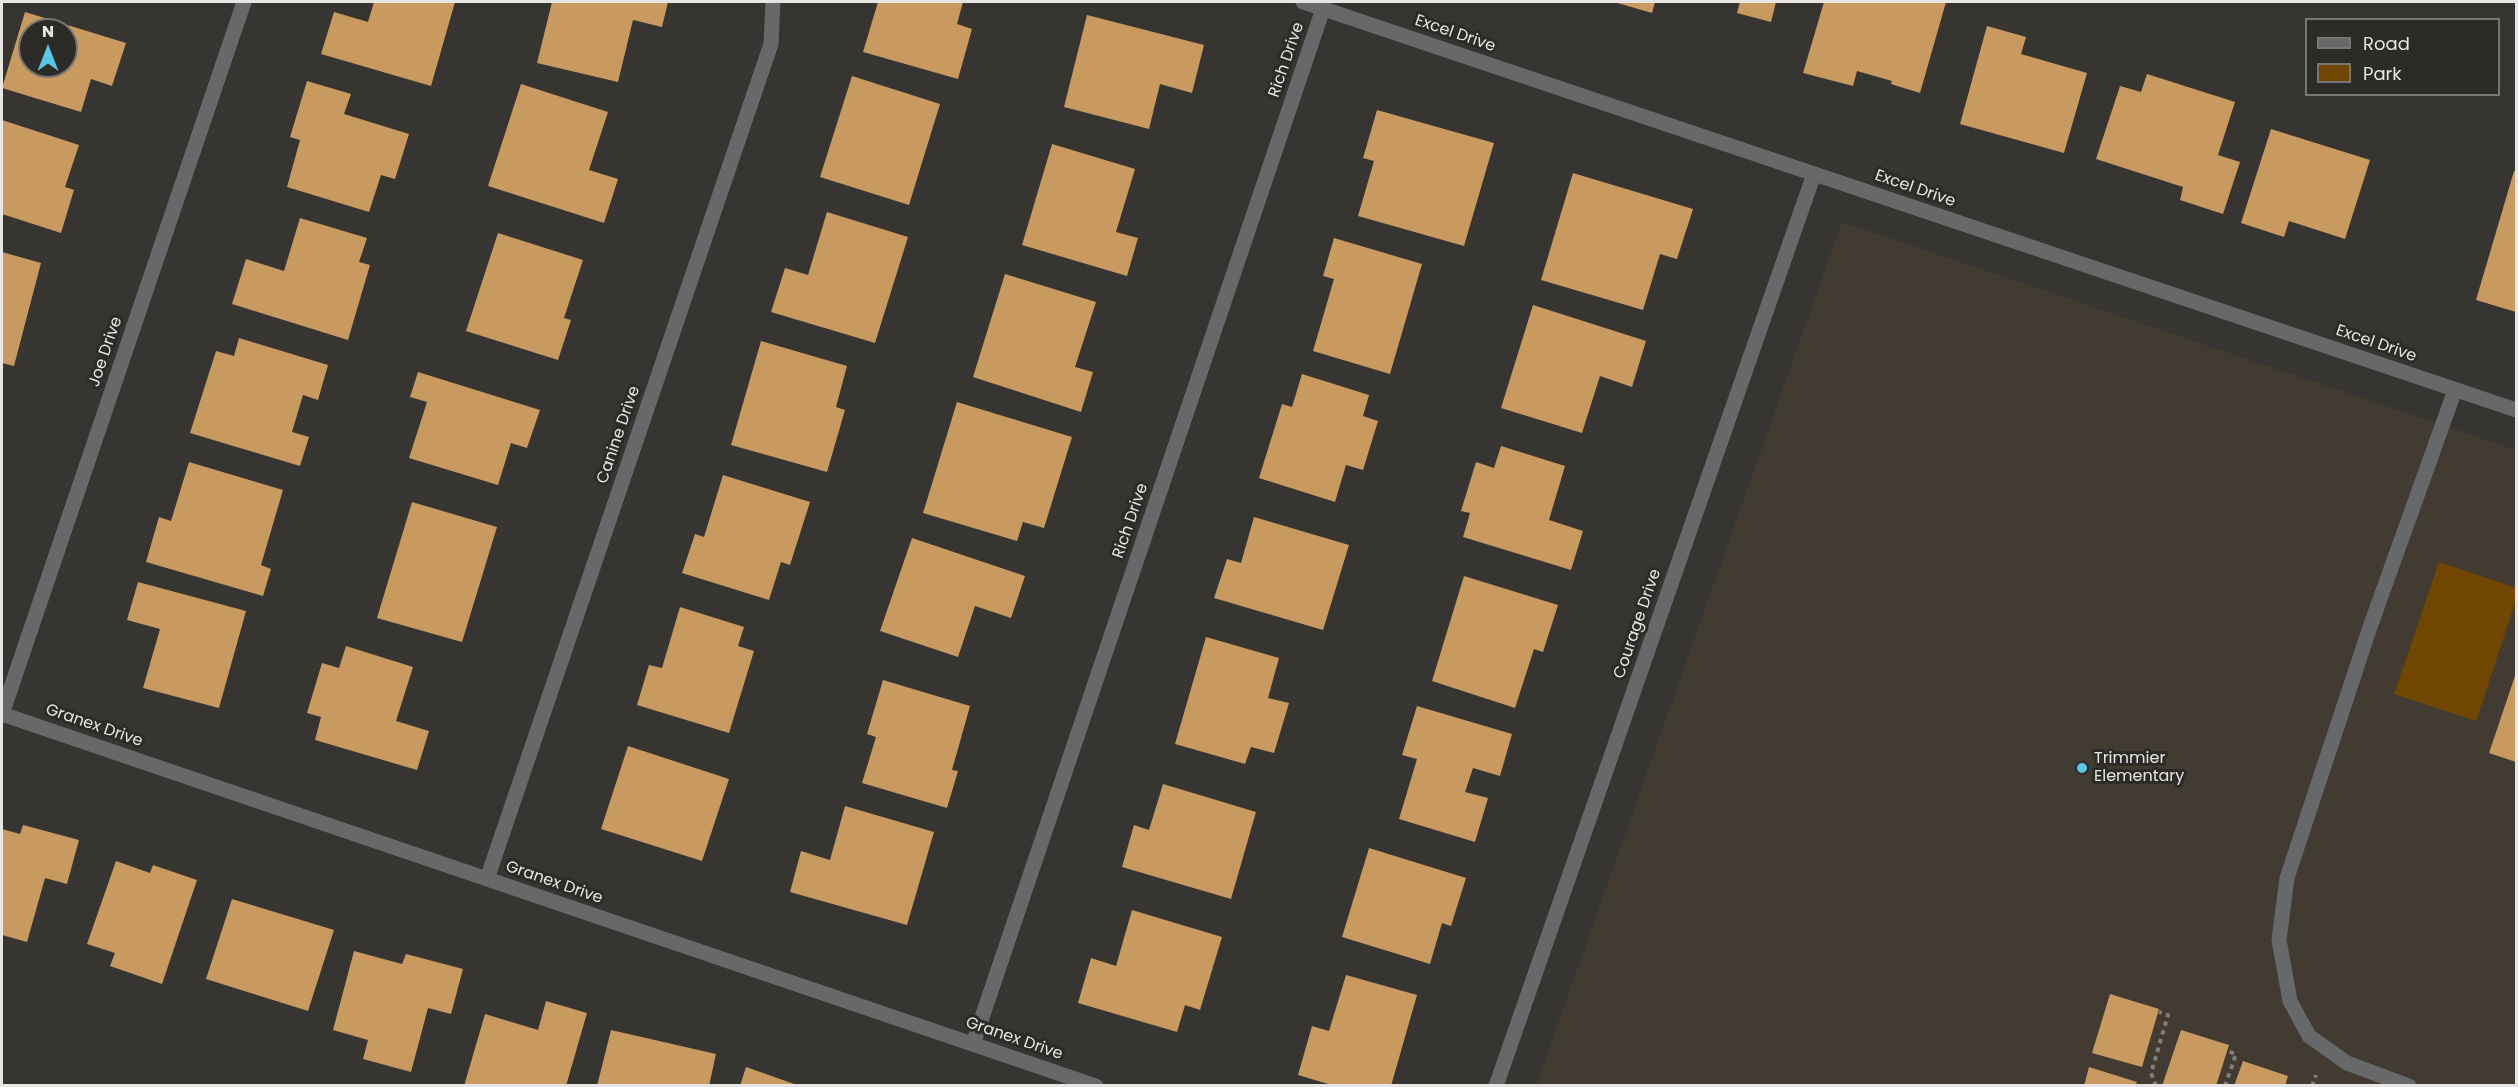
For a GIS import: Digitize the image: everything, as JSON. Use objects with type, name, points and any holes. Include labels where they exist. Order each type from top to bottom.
[{"type":"street","name":"Joe Drive","points":[[2,714],[244,2]]},
{"type":"street","name":"Canine Drive","points":[[487,879],[771,44],[773,2]]},
{"type":"street","name":"Excel Drive","points":[[1303,2],[2517,410]]},
{"type":"street","name":"Rich Drive","points":[[973,1044],[1323,9]]},
{"type":"street","name":"Courage Drive","points":[[1496,1086],[1814,174]]},
{"type":"street","points":[[2409,1086],[2347,1063],[2309,1036],[2290,1001],[2279,940],[2287,878],[2370,627],[2455,390]]},
{"type":"street","name":"Granex Drive","points":[[2,714],[1096,1086]]},
{"type":"path","points":[[2156,1086],[2151,1073],[2168,1015],[2159,1012]]},
{"type":"path","points":[[2225,1086],[2236,1054],[2227,1051]]},
{"type":"shaded area","name":"Trimmier Elementary","points":[[1842,222],[2516,450],[2516,1085],[1536,1086]]},
{"type":"green space","points":[[2439,562],[2516,588],[2516,600],[2476,721],[2394,694]]},
{"type":"building","points":[[374,2],[455,2],[431,86],[321,54],[334,12],[368,22]]},
{"type":"building","points":[[552,2],[668,2],[662,27],[633,20],[618,82],[537,63]]},
{"type":"building","points":[[878,2],[963,2],[957,24],[972,29],[958,79],[863,52]]},
{"type":"building","points":[[1614,2],[1655,2],[1652,13]]},
{"type":"building","points":[[1740,2],[1776,2],[1771,22],[1737,13]]},
{"type":"building","points":[[1824,2],[1946,2],[1920,93],[1891,84],[1892,81],[1857,71],[1853,86],[1803,73]]},
{"type":"building","points":[[25,12],[45,18],[23,18]]},
{"type":"building","points":[[1087,15],[1204,45],[1192,93],[1160,84],[1149,129],[1064,107]]},
{"type":"building","points":[[1987,26],[2026,37],[2021,54],[2087,73],[2064,153],[1960,124]]},
{"type":"building","points":[[78,28],[126,43],[112,86],[91,79],[81,112],[2,88],[18,35],[18,78],[78,78]]},
{"type":"building","points":[[2147,74],[2235,102],[2218,155],[2240,162],[2223,214],[2180,200],[2183,187],[2096,159],[2120,86],[2141,92]]},
{"type":"building","points":[[852,76],[940,104],[909,205],[820,177]]},
{"type":"building","points":[[307,81],[351,94],[344,114],[409,134],[395,179],[381,175],[369,212],[287,187],[300,140],[290,137]]},
{"type":"building","points":[[521,84],[608,112],[589,170],[618,179],[604,223],[488,186]]},
{"type":"building","points":[[1377,110],[1494,143],[1464,246],[1358,216],[1374,161],[1363,158]]},
{"type":"building","points":[[2,120],[79,145],[65,187],[74,190],[61,233],[2,214]]},
{"type":"building","points":[[2271,129],[2370,160],[2345,239],[2289,221],[2284,237],[2241,223]]},
{"type":"building","points":[[1052,144],[1135,169],[1116,232],[1138,238],[1127,276],[1022,245]]},
{"type":"building","points":[[2514,171],[2516,172],[2516,312],[2476,300]]},
{"type":"building","points":[[1573,173],[1693,209],[1677,259],[1660,254],[1643,310],[1541,280]]},
{"type":"building","points":[[827,212],[908,237],[875,343],[771,312],[785,268],[808,275]]},
{"type":"building","points":[[300,218],[367,238],[359,262],[370,265],[348,340],[232,304],[246,259],[284,271]]},
{"type":"building","points":[[498,233],[583,260],[564,318],[571,320],[558,360],[466,331]]},
{"type":"building","points":[[1334,238],[1422,264],[1390,374],[1313,351],[1334,279],[1323,276]]},
{"type":"building","points":[[2,252],[41,263],[14,366],[2,363]]},
{"type":"building","points":[[1005,274],[1096,302],[1075,367],[1093,372],[1081,412],[973,377]]},
{"type":"building","points":[[1533,305],[1646,341],[1632,387],[1600,376],[1582,433],[1501,408]]},
{"type":"building","points":[[239,338],[328,365],[318,400],[303,395],[292,432],[309,437],[300,466],[190,433],[216,351],[234,356]]},
{"type":"building","points":[[761,341],[847,366],[836,407],[845,410],[827,472],[731,445]]},
{"type":"building","points":[[418,372],[540,410],[527,448],[511,443],[498,485],[409,458],[427,402],[410,397]]},
{"type":"building","points":[[1302,374],[1369,395],[1363,416],[1378,421],[1363,470],[1346,465],[1335,502],[1259,478],[1282,404],[1292,407]]},
{"type":"building","points":[[957,402],[1072,437],[1044,528],[1023,522],[1017,541],[923,513]]},
{"type":"building","points":[[1501,446],[1565,466],[1549,520],[1583,531],[1571,570],[1463,537],[1470,513],[1461,511],[1476,462],[1494,468]]},
{"type":"building","points":[[189,462],[283,490],[261,565],[271,569],[263,596],[146,562],[159,517],[171,521]]},
{"type":"building","points":[[723,475],[810,502],[790,565],[781,562],[769,600],[682,573],[695,534],[704,537]]},
{"type":"building","points":[[412,502],[497,527],[462,642],[377,618]]},
{"type":"building","points":[[1254,517],[1349,545],[1323,630],[1214,598],[1227,559],[1241,563]]},
{"type":"building","points":[[912,538],[1025,576],[1011,618],[975,606],[958,657],[880,631]]},
{"type":"building","points":[[1464,576],[1558,605],[1543,652],[1534,649],[1515,708],[1432,681]]},
{"type":"building","points":[[138,582],[246,611],[219,708],[143,688],[160,629],[127,620]]},
{"type":"building","points":[[680,607],[744,627],[738,646],[754,651],[729,733],[637,705],[649,665],[662,668]]},
{"type":"building","points":[[1206,637],[1279,658],[1268,698],[1289,703],[1274,753],[1251,747],[1245,764],[1175,744]]},
{"type":"building","points":[[346,646],[413,667],[396,721],[429,731],[417,770],[315,740],[321,717],[307,713],[322,663],[339,668]]},
{"type":"building","points":[[2516,673],[2516,762],[2489,753]]},
{"type":"building","points":[[883,680],[970,706],[952,770],[958,771],[947,808],[862,783],[876,737],[867,734]]},
{"type":"building","points":[[1417,706],[1512,734],[1500,776],[1473,768],[1465,792],[1488,798],[1475,842],[1399,819],[1417,759],[1402,755]]},
{"type":"building","points":[[628,746],[729,779],[702,861],[601,829]]},
{"type":"building","points":[[1163,784],[1256,812],[1231,899],[1122,867],[1134,825],[1149,830]]},
{"type":"building","points":[[845,806],[934,832],[907,925],[790,892],[801,851],[830,860]]},
{"type":"building","points":[[23,825],[79,840],[67,884],[45,878],[27,942],[2,935],[2,829],[20,834]]},
{"type":"building","points":[[1369,848],[1466,878],[1451,926],[1442,923],[1430,964],[1342,937]]},
{"type":"building","points":[[116,861],[150,873],[153,865],[197,880],[162,984],[110,966],[115,953],[87,944]]},
{"type":"building","points":[[232,899],[334,930],[308,1011],[206,979]]},
{"type":"building","points":[[1132,910],[1222,937],[1200,1010],[1185,1005],[1177,1032],[1078,1003],[1091,958],[1116,966]]},
{"type":"building","points":[[354,951],[402,964],[406,954],[463,969],[451,1014],[428,1008],[411,1072],[363,1059],[368,1040],[333,1030]]},
{"type":"building","points":[[1346,975],[1417,995],[1391,1086],[1335,1086],[1298,1075],[1312,1026],[1329,1031]]},
{"type":"building","points":[[2110,994],[2159,1009],[2142,1067],[2092,1053]]},
{"type":"building","points":[[546,1001],[587,1013],[566,1086],[464,1086],[485,1014],[538,1030]]},
{"type":"building","points":[[611,1030],[716,1054],[709,1086],[597,1086]]},
{"type":"building","points":[[2181,1030],[2229,1045],[2216,1086],[2162,1086]]},
{"type":"building","points":[[2243,1061],[2288,1076],[2285,1086],[2234,1086]]},
{"type":"building","points":[[746,1067],[797,1085],[797,1086],[740,1086]]},
{"type":"building","points":[[2089,1067],[2137,1082],[2135,1086],[2084,1086]]},
{"type":"place","name":"Trimmier Elementary","points":[[2082,768]]}]
